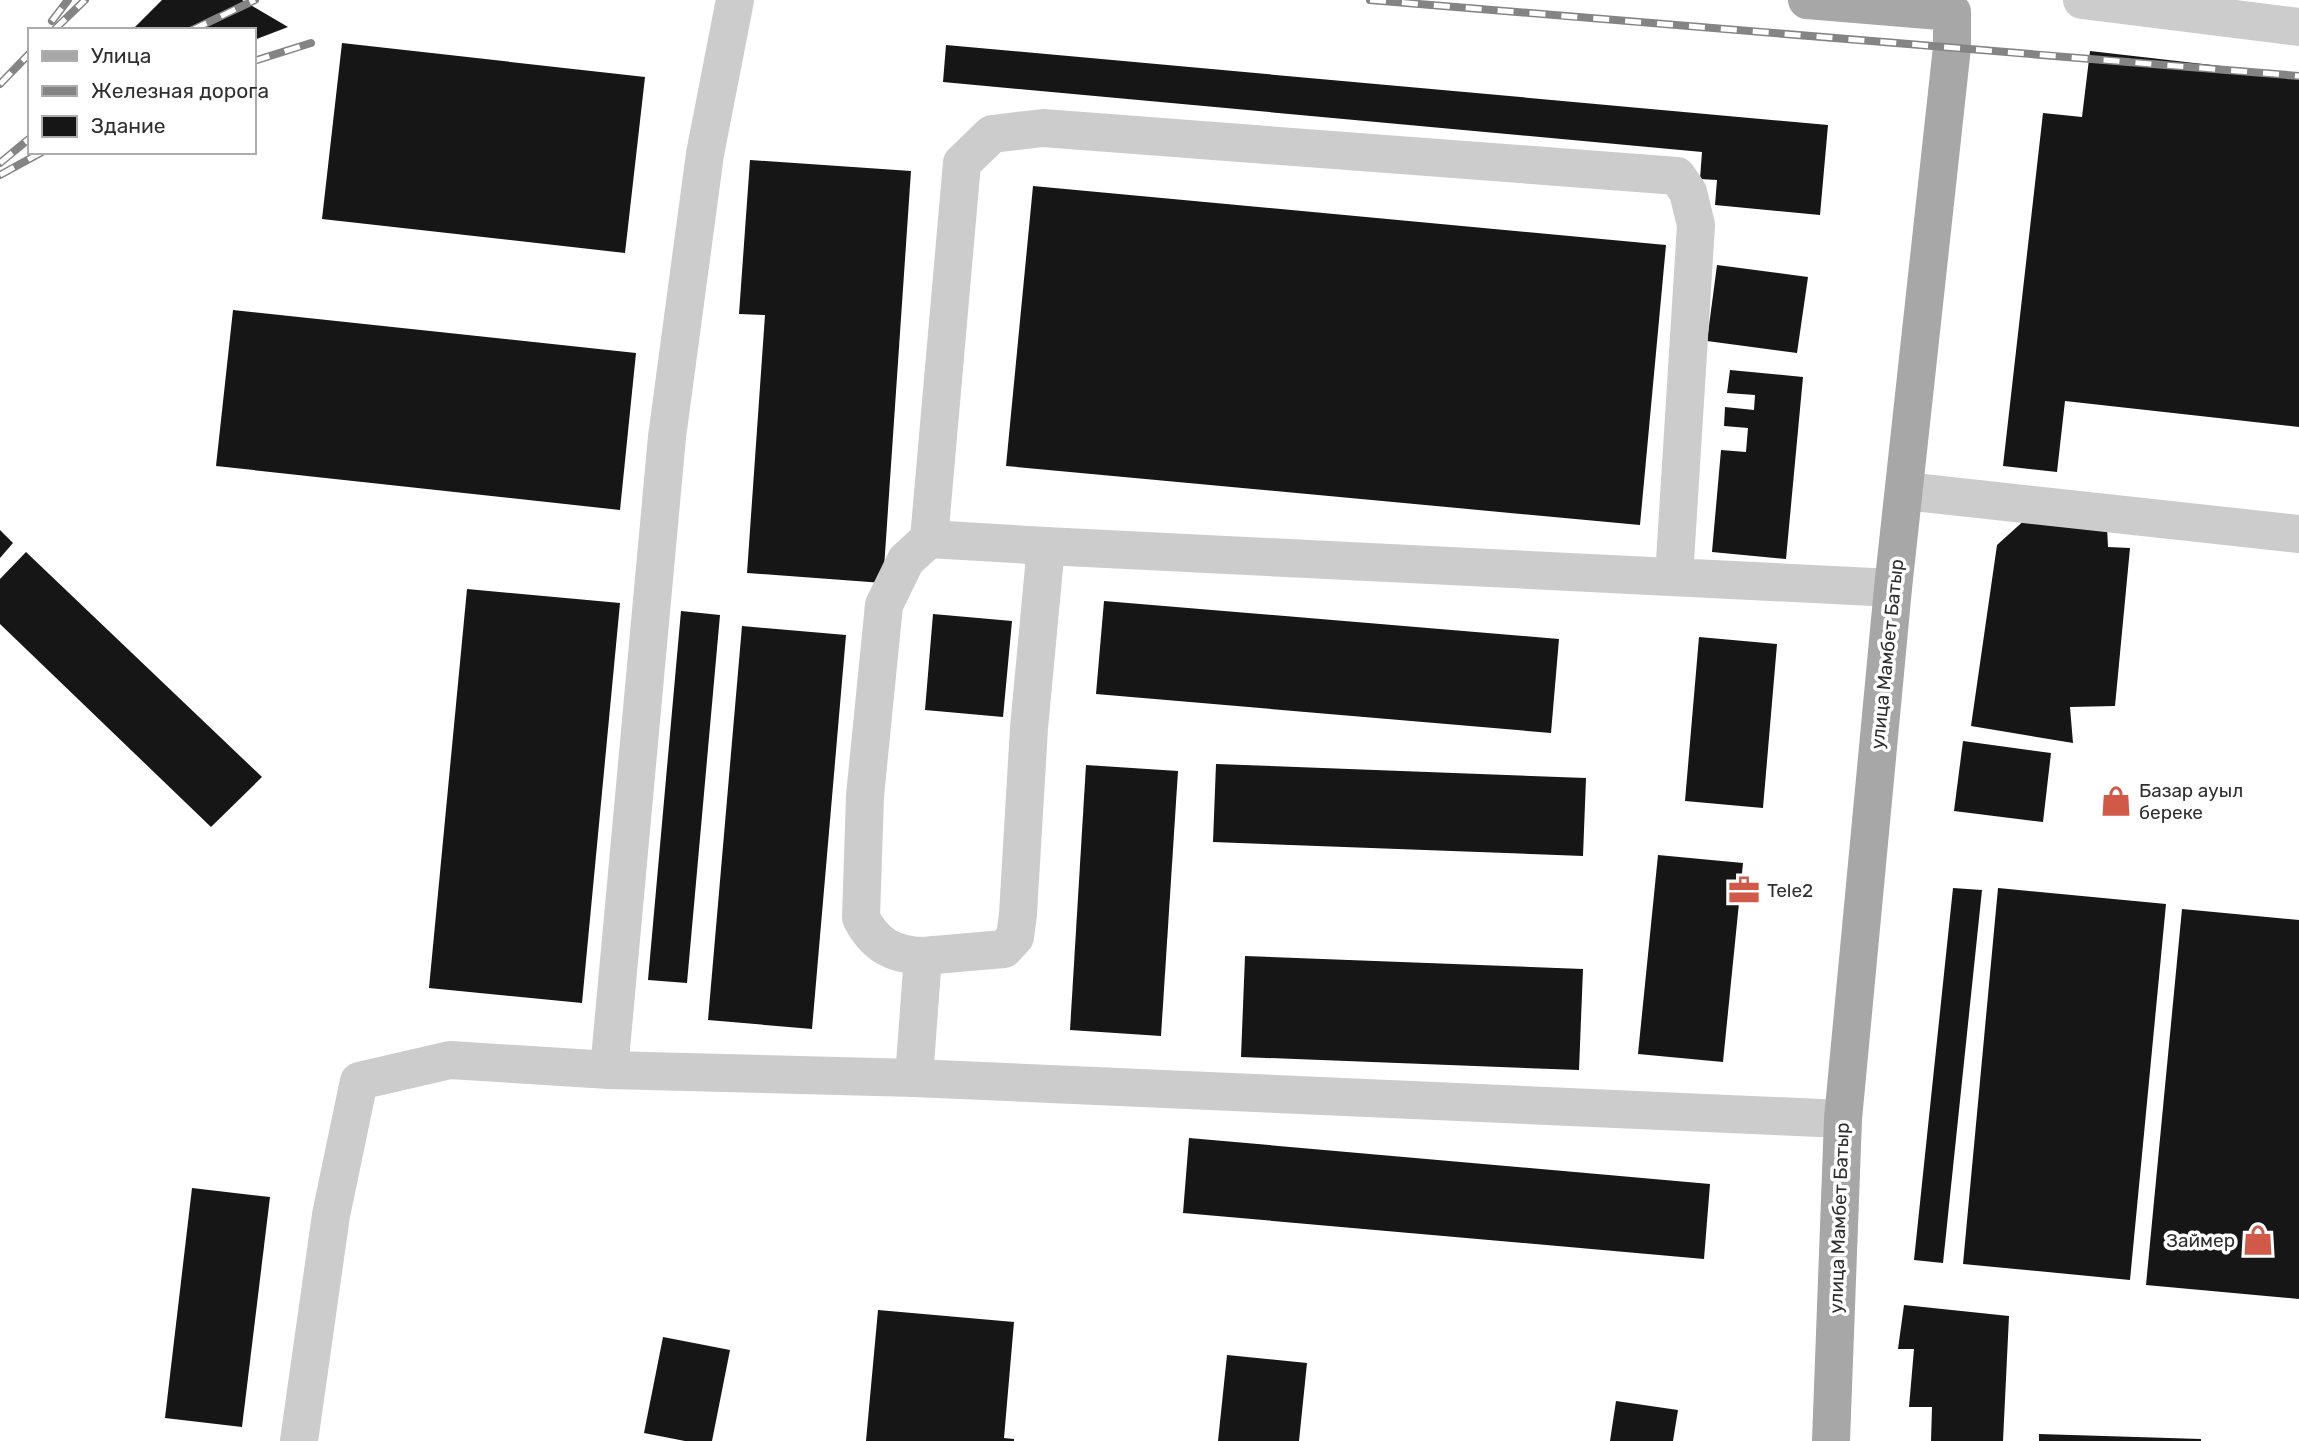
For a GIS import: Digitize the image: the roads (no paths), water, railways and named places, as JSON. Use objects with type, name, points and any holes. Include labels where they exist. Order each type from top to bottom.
[{"type":"main road","name":"улица Мамбет Батыр","points":[[1807,0],[1952,6],[1952,47],[1893,588],[1843,1119],[1831,1441]]},
{"type":"street","points":[[609,1070],[667,437],[705,154],[735,0]]},
{"type":"street","points":[[2082,0],[2299,27]]},
{"type":"street","points":[[1046,546],[1029,728],[1015,937],[1004,949],[904,956],[870,935],[861,918],[865,796],[884,605],[906,560],[929,539],[961,163],[992,134],[1043,128],[1677,176],[1688,192],[1696,225],[1674,577]]},
{"type":"street","points":[[1905,491],[2299,534]]},
{"type":"street","points":[[929,539],[1893,588]]},
{"type":"street","points":[[914,1078],[923,956]]},
{"type":"street","points":[[299,1441],[331,1215],[359,1081],[450,1060],[609,1070],[914,1078],[1843,1119]]},
{"type":"railway","points":[[52,21],[68,0]]},
{"type":"railway","points":[[56,28],[85,0]]},
{"type":"railway","points":[[196,28],[255,0]]},
{"type":"railway","points":[[1370,0],[2299,76]]},
{"type":"railway","points":[[256,60],[311,43]]},
{"type":"railway","points":[[0,84],[28,55]]},
{"type":"railway","points":[[0,163],[28,140]]},
{"type":"railway","points":[[0,175],[38,154]]},
{"type":"place","name":"Базар ауыл береке","points":[[2116,801]]},
{"type":"place","name":"Tele2","points":[[1744,890]]},
{"type":"place","name":"Займер","points":[[2258,1240]]}]
